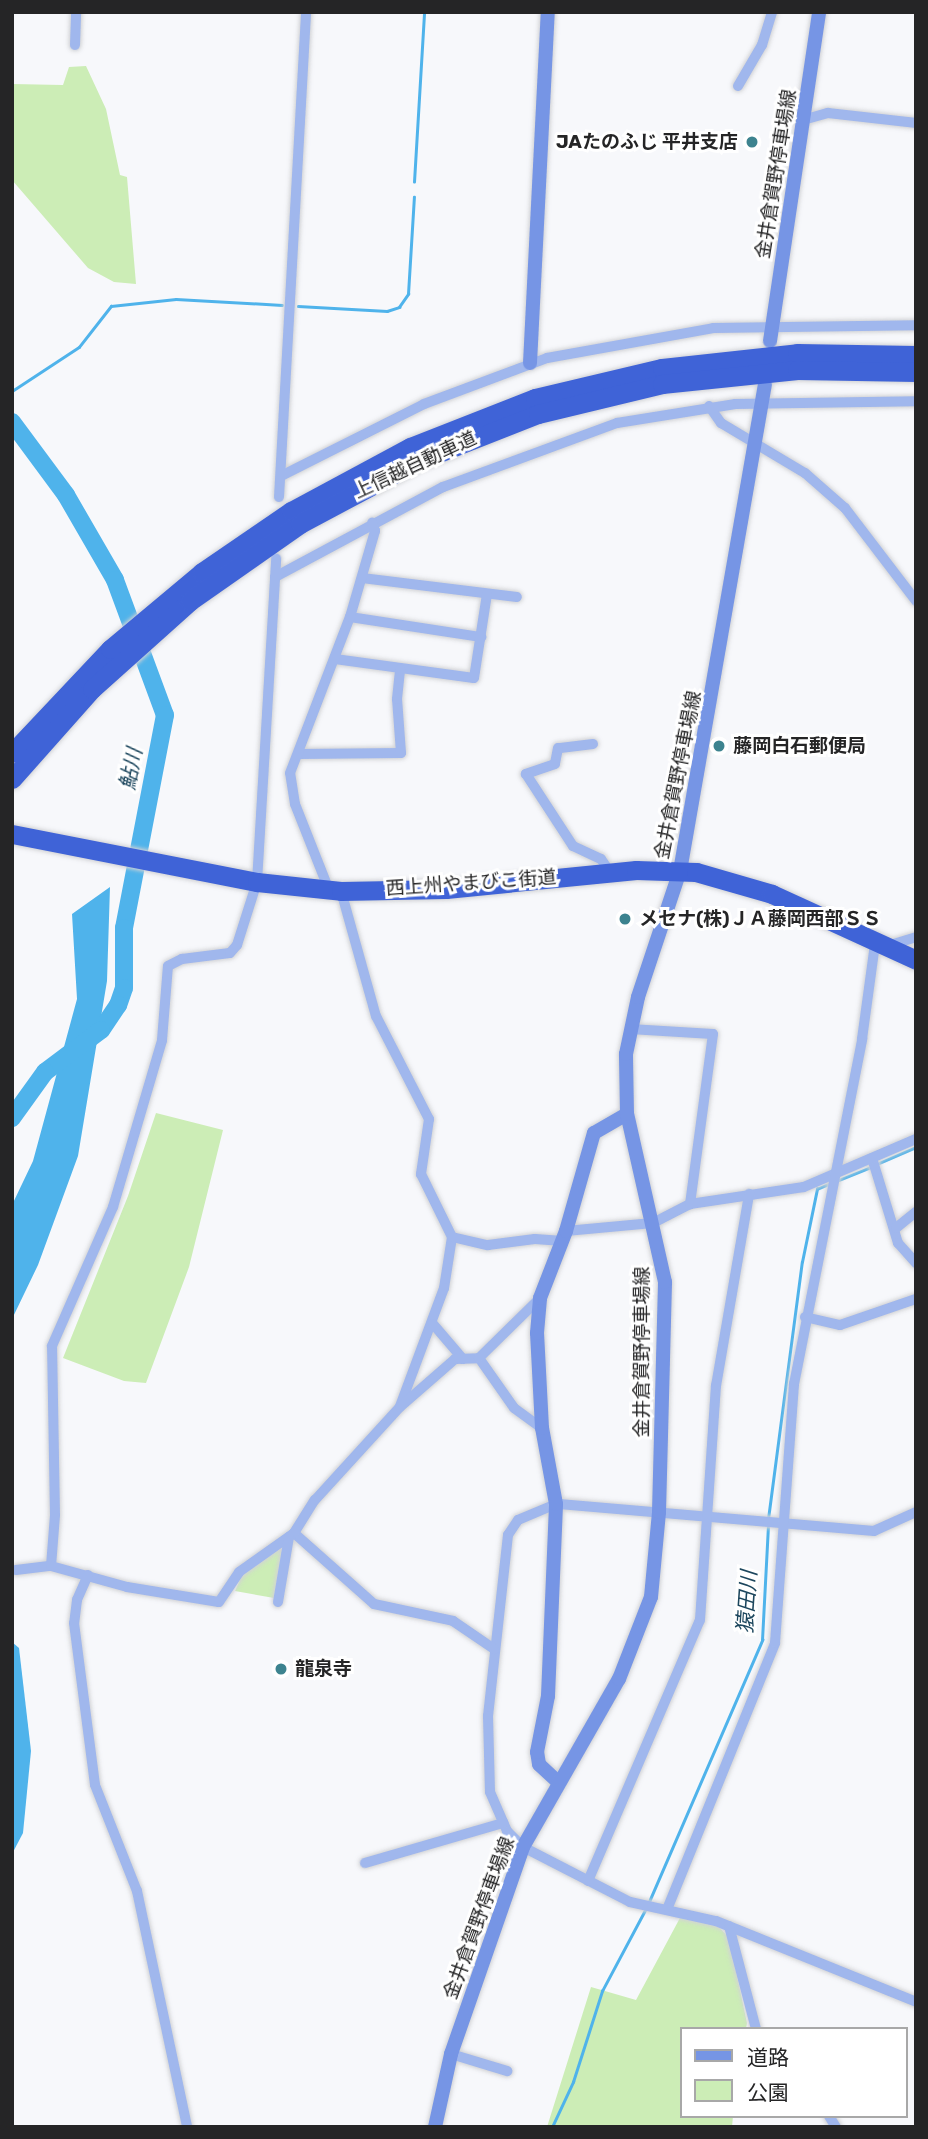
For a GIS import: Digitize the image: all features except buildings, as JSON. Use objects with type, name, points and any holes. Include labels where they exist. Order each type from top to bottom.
[{"type":"highway","name":"上信越自動車道","points":[[12,752],[110,649],[331,487],[410,447],[493,413],[578,386],[662,368],[750,356],[916,355]]},
{"type":"highway","name":"上信越自動車道","points":[[12,779],[121,661],[228,562],[376,481],[458,443],[538,414],[620,393],[705,377],[797,370],[916,372]]},
{"type":"highway","name":"西上州やまびこ街道","points":[[21,836],[257,882],[335,891],[446,889],[610,872],[680,871],[745,884],[916,960]]},
{"type":"main road","points":[[530,363],[548,12]]},
{"type":"main road","name":"金井倉賀野停車場線","points":[[770,341],[820,12]]},
{"type":"main road","name":"金井倉賀野停車場線","points":[[435,2127],[452,2054],[523,1847],[638,1637],[651,1597],[659,1512],[665,1282],[627,1114],[625,1078],[630,1029],[680,871],[765,384]]},
{"type":"main road","points":[[558,1782],[539,1764],[537,1752],[549,1683],[556,1504],[542,1428],[537,1333],[540,1298],[564,1236],[594,1133],[627,1114]]},
{"type":"street","points":[[75,45],[76,12]]},
{"type":"street","points":[[279,497],[306,12]]},
{"type":"street","points":[[738,86],[762,45],[772,12]]},
{"type":"street","points":[[803,120],[828,113],[916,123]]},
{"type":"street","points":[[281,475],[424,404],[530,363],[667,335],[772,325],[916,326]]},
{"type":"street","points":[[275,577],[372,522],[443,487],[588,432],[643,416],[709,406],[762,403],[916,401]]},
{"type":"street","points":[[709,406],[721,423],[805,473],[845,508],[916,601]]},
{"type":"street","points":[[372,522],[374,531],[350,617],[298,754],[290,783],[335,891],[376,1016],[429,1119],[421,1174],[452,1237],[444,1288],[433,1324],[400,1407]]},
{"type":"street","points":[[51,1566],[55,1515],[52,1346],[113,1207],[162,1040],[168,967],[182,959],[230,953],[237,945],[257,882],[276,559]]},
{"type":"street","points":[[362,578],[517,597]]},
{"type":"street","points":[[335,659],[474,678],[487,594]]},
{"type":"street","points":[[350,617],[481,637]]},
{"type":"street","points":[[298,754],[401,753],[397,699],[400,668]]},
{"type":"street","points":[[593,744],[558,748],[555,764],[526,774],[573,846],[601,859],[610,872]]},
{"type":"street","points":[[668,1908],[775,1643],[782,1522],[805,1317],[833,1176],[880,946],[916,937]]},
{"type":"street","points":[[630,1029],[713,1034],[690,1204]]},
{"type":"street","points":[[452,1237],[488,1245],[653,1223],[690,1204],[804,1187],[916,1139]]},
{"type":"street","points":[[872,1160],[896,1228],[898,1243],[916,1263]]},
{"type":"street","points":[[588,1881],[700,1620],[716,1386],[749,1194]]},
{"type":"street","points":[[896,1228],[916,1212]]},
{"type":"street","points":[[16,1570],[51,1566],[127,1587],[219,1602],[239,1572],[291,1535],[315,1500],[400,1407],[455,1359],[479,1358],[540,1298]]},
{"type":"street","points":[[805,1317],[840,1325],[916,1299]]},
{"type":"street","points":[[433,1324],[463,1359]]},
{"type":"street","points":[[479,1358],[514,1408],[542,1428]]},
{"type":"street","points":[[916,1512],[874,1531],[556,1504],[512,1526],[494,1649],[488,1716],[490,1792],[503,1823],[523,1847],[630,1902],[668,1908],[729,1926],[916,2002]]},
{"type":"street","points":[[278,1602],[291,1535]]},
{"type":"street","points":[[291,1535],[374,1604],[453,1621],[494,1649]]},
{"type":"street","points":[[88,1575],[77,1600],[74,1623],[95,1785],[137,1891],[187,2127]]},
{"type":"street","points":[[365,1863],[503,1823]]},
{"type":"street","points":[[729,1926],[755,2027]]},
{"type":"street","points":[[452,2054],[507,2071]]},
{"type":"green space","points":[[86,66],[106,109],[120,175],[127,177],[136,284],[114,282],[88,268],[12,180],[12,84],[63,85],[69,67]]},
{"type":"green space","points":[[156,1113],[223,1130],[189,1267],[146,1383],[124,1381],[63,1358],[128,1196]]},
{"type":"green space","points":[[283,1544],[274,1598],[235,1591],[243,1573]]},
{"type":"green space","points":[[681,1916],[719,1927],[729,1938],[746,2027],[680,2027],[680,2118],[733,2118],[732,2127],[547,2127],[591,1987],[636,2000]]},
{"type":"water","points":[[110,887],[107,981],[78,1156],[38,1265],[12,1319],[12,1205],[33,1161],[77,999],[72,914]]},
{"type":"water","points":[[12,1642],[19,1648],[31,1751],[23,1833],[12,1854]]},
{"type":"waterway","points":[[414,182],[424,12]]},
{"type":"waterway","points":[[298,306],[387,311],[399,307],[408,294],[414,197]]},
{"type":"waterway","points":[[12,391],[79,347],[111,306],[176,299],[282,305]]},
{"type":"waterway","name":"鮎川","points":[[12,422],[66,495],[115,580],[165,715],[124,928],[124,988],[118,1005],[101,1030],[45,1072],[12,1118]]},
{"type":"waterway","name":"猿田川","points":[[877,1164],[916,1147]]},
{"type":"waterway","name":"猿田川","points":[[839,1180],[871,1167]]},
{"type":"waterway","name":"猿田川","points":[[768,1519],[802,1262],[817,1189],[829,1184]]},
{"type":"waterway","name":"猿田川","points":[[648,1904],[762,1640],[768,1525]]},
{"type":"waterway","name":"猿田川","points":[[552,2127],[573,2082],[602,1991],[645,1910]]},
{"type":"place","name":"JAたのふじ 平井支店","points":[[752,142]]},
{"type":"place","name":"藤岡白石郵便局","points":[[719,746]]},
{"type":"place","name":"メセナ(株)ＪＡ藤岡西部ＳＳ","points":[[625,919]]},
{"type":"place","name":"龍泉寺","points":[[281,1669]]}]
